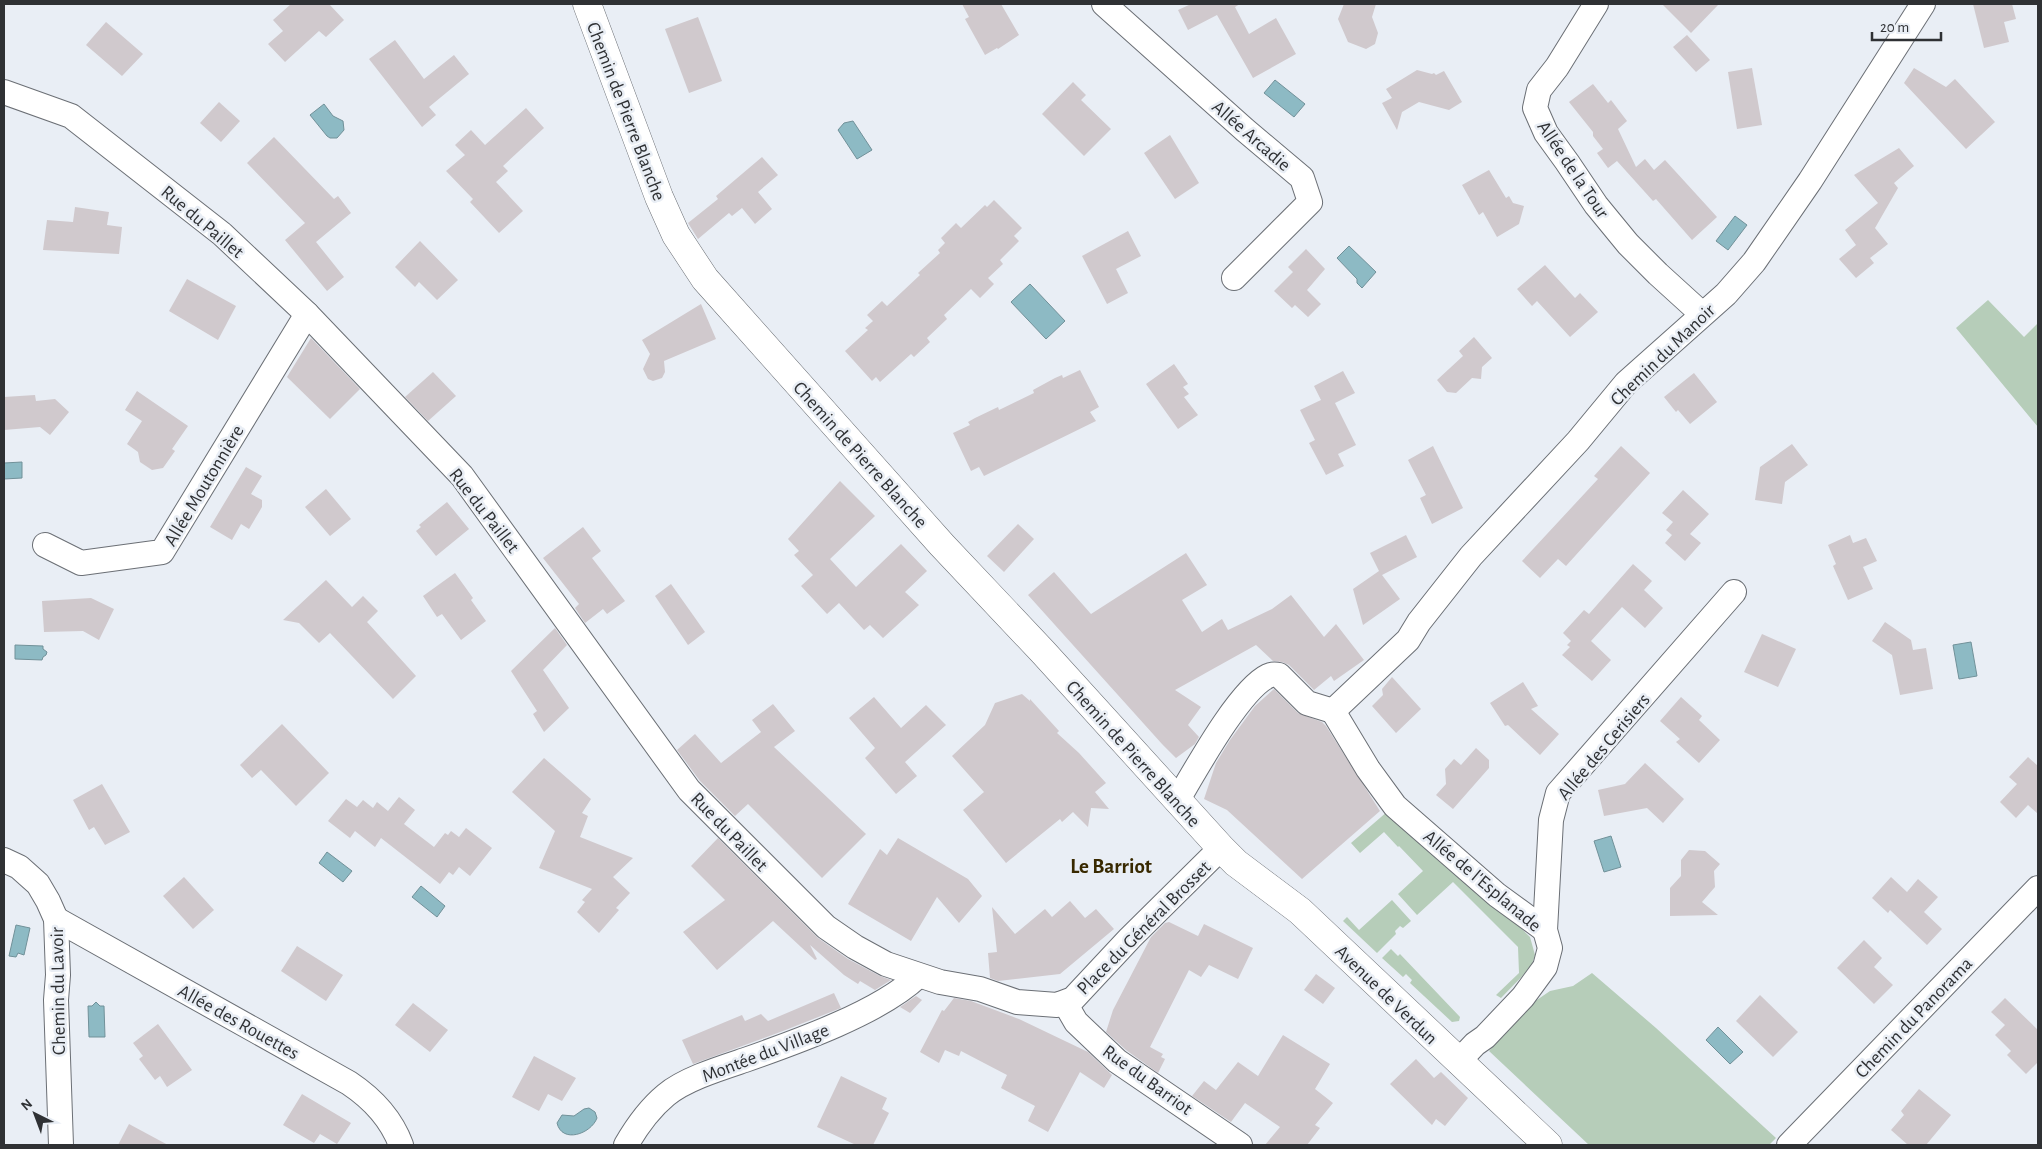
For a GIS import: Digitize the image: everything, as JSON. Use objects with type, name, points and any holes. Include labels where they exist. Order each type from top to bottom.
[{"type":"street","name":"Chemin de Pierre Blanche","points":[[587,4],[659,197],[676,235],[705,279],[942,545],[1043,652],[1221,848]]},
{"type":"street","name":"Allée Arcadie","points":[[1104,4],[1302,178],[1310,202],[1234,278]]},
{"type":"street","name":"Allée de la Tour","points":[[1596,4],[1557,67],[1539,90],[1535,108],[1546,133],[1596,205],[1628,244],[1702,314]]},
{"type":"street","name":"Chemin du Manoir","points":[[1340,705],[1408,640],[1471,556],[1578,441],[1626,383],[1726,294],[1767,244],[1855,112],[1923,4]]},
{"type":"street","name":"Rue du Paillet","points":[[8,89],[71,116],[222,234],[307,314],[462,476],[689,790],[826,927],[886,964],[918,976]]},
{"type":"street","name":"Allée Moutonnière","points":[[45,545],[81,563],[162,552],[307,314]]},
{"type":"street","name":"Allée des Cerisiers","points":[[1545,930],[1551,820],[1558,793],[1668,670],[1734,592]]},
{"type":"street","points":[[1177,801],[1215,738],[1240,703],[1258,683],[1268,676],[1279,675],[1307,703],[1340,705]]},
{"type":"street","name":"Allée de l'Esplanade","points":[[1340,705],[1368,769],[1395,806],[1497,895],[1545,930],[1550,948],[1546,967],[1523,997],[1486,1038],[1475,1044],[1458,1062]]},
{"type":"street","name":"Place du Général Brosset","points":[[918,976],[980,989],[1017,1002],[1057,1005],[1065,1003],[1073,998],[1130,938],[1221,848]]},
{"type":"street","name":"Avenue de Verdun","points":[[1221,848],[1236,863],[1300,912],[1548,1145]]},
{"type":"street","name":"Chemin du Lavoir","points":[[4,860],[19,867],[38,884],[56,919],[58,975],[56,1000],[61,1145]]},
{"type":"street","name":"Chemin du Panorama","points":[[1788,1145],[2038,888]]},
{"type":"street","name":"Allée des Rouettes","points":[[56,919],[349,1082],[370,1098],[382,1111],[401,1145]]},
{"type":"street","name":"Montée du Village","points":[[626,1145],[648,1112],[667,1094],[703,1075],[839,1023],[907,987],[918,976]]},
{"type":"street","name":"Rue du Barriot","points":[[1065,1003],[1076,1022],[1117,1061],[1240,1145]]},
{"type":"green space","points":[[1988,300],[2024,337],[2038,323],[2038,427],[1956,328]]},
{"type":"green space","points":[[1388,811],[1492,900],[1530,937],[1535,955],[1531,967],[1501,998],[1496,995],[1519,973],[1518,947],[1453,882],[1417,915],[1398,894],[1423,871],[1384,832],[1360,853],[1351,843]]},
{"type":"green space","points":[[1392,900],[1411,921],[1403,928],[1400,926],[1395,931],[1396,934],[1377,953],[1343,921],[1347,917],[1359,930]]},
{"type":"green space","points":[[1391,949],[1398,956],[1400,954],[1460,1017],[1459,1021],[1452,1022],[1410,983],[1412,980],[1406,974],[1403,977],[1382,958]]},
{"type":"green space","points":[[1592,973],[1656,1028],[1776,1138],[1769,1145],[1589,1145],[1489,1051],[1528,1006],[1550,991],[1573,986]]},
{"type":"water","points":[[1275,80],[1305,104],[1294,117],[1264,93]]},
{"type":"water","points":[[324,104],[333,116],[343,121],[344,130],[337,138],[327,136],[310,115]]},
{"type":"water","points":[[853,121],[872,150],[857,159],[838,130],[844,123]]},
{"type":"water","points":[[1735,216],[1747,225],[1728,250],[1716,241]]},
{"type":"water","points":[[1349,246],[1376,272],[1362,288],[1357,283],[1357,279],[1337,258]]},
{"type":"water","points":[[1030,284],[1065,321],[1046,339],[1011,302]]},
{"type":"water","points":[[22,462],[22,478],[4,479],[4,463]]},
{"type":"water","points":[[1971,642],[1977,676],[1959,679],[1953,645]]},
{"type":"water","points":[[15,645],[43,646],[43,649],[47,652],[42,660],[15,659]]},
{"type":"water","points":[[1611,836],[1621,867],[1604,872],[1594,841]]},
{"type":"water","points":[[327,852],[352,871],[343,882],[319,863]]},
{"type":"water","points":[[421,886],[445,906],[437,917],[412,897]]},
{"type":"water","points":[[16,925],[30,928],[24,955],[18,953],[16,957],[9,956]]},
{"type":"water","points":[[96,1002],[100,1006],[104,1006],[105,1037],[89,1037],[88,1006],[92,1006]]},
{"type":"water","points":[[1718,1027],[1743,1052],[1730,1064],[1706,1040]]},
{"type":"water","points":[[589,1108],[595,1112],[597,1118],[589,1128],[583,1132],[570,1135],[560,1129],[557,1123],[562,1115],[574,1116]]},
{"type":"building","points":[[291,4],[329,4],[344,20],[326,37],[319,31],[285,62],[268,44],[283,31],[273,20]]},
{"type":"building","points":[[962,4],[1001,4],[1019,35],[985,55],[965,19],[969,17]]},
{"type":"building","points":[[1191,4],[1240,4],[1235,7],[1249,34],[1276,18],[1296,54],[1253,78],[1217,15],[1188,30],[1178,10]]},
{"type":"building","points":[[1344,4],[1376,4],[1372,17],[1378,33],[1375,44],[1366,49],[1348,42],[1338,19]]},
{"type":"building","points":[[1662,4],[1719,4],[1691,33]]},
{"type":"building","points":[[1973,4],[2012,4],[2016,19],[2004,22],[2009,42],[1984,48]]},
{"type":"building","points":[[698,17],[722,81],[689,93],[665,29]]},
{"type":"building","points":[[106,22],[143,54],[122,76],[86,45]]},
{"type":"building","points":[[1687,35],[1710,60],[1696,72],[1673,47]]},
{"type":"building","points":[[395,40],[424,79],[454,55],[469,74],[429,107],[436,115],[422,127],[369,59]]},
{"type":"building","points":[[1752,68],[1762,125],[1737,129],[1728,72]]},
{"type":"building","points":[[1914,68],[1946,87],[1955,79],[1995,122],[1966,149],[1904,83]]},
{"type":"building","points":[[1417,70],[1436,75],[1444,71],[1462,102],[1449,110],[1419,102],[1402,112],[1397,130],[1382,103],[1392,98],[1386,89]]},
{"type":"building","points":[[1073,82],[1086,95],[1081,100],[1111,129],[1084,156],[1042,114]]},
{"type":"building","points":[[1593,84],[1608,103],[1611,100],[1627,121],[1618,129],[1636,167],[1645,159],[1654,170],[1665,160],[1717,217],[1692,240],[1656,199],[1653,201],[1617,161],[1608,168],[1597,153],[1603,149],[1593,136],[1593,132],[1569,102]]},
{"type":"building","points":[[219,102],[240,121],[221,142],[200,123]]},
{"type":"building","points":[[526,108],[544,128],[503,166],[508,171],[496,182],[523,211],[499,233],[470,202],[473,199],[446,171],[465,155],[455,145],[471,130],[485,145]]},
{"type":"building","points":[[1170,135],[1199,183],[1175,199],[1144,153]]},
{"type":"building","points":[[274,137],[334,199],[338,196],[351,213],[316,242],[344,277],[327,291],[285,240],[305,223],[247,163]]},
{"type":"building","points":[[1899,148],[1914,166],[1894,183],[1898,188],[1875,228],[1888,244],[1870,258],[1874,263],[1856,278],[1839,259],[1856,245],[1845,230],[1878,203],[1854,175]]},
{"type":"building","points":[[762,157],[778,175],[758,192],[772,209],[755,224],[742,208],[732,216],[729,213],[698,239],[688,223],[718,199],[716,196]]},
{"type":"building","points":[[1489,170],[1506,198],[1509,196],[1513,203],[1524,206],[1519,224],[1497,237],[1483,212],[1479,215],[1462,185]]},
{"type":"building","points":[[994,200],[1022,228],[1014,236],[1019,241],[1000,260],[1003,264],[988,278],[994,284],[980,298],[971,289],[944,315],[947,319],[927,338],[930,342],[914,357],[911,354],[880,382],[876,377],[872,381],[845,351],[868,330],[865,328],[873,321],[867,315],[882,301],[887,306],[920,275],[918,273],[940,253],[938,250],[945,243],[941,238],[956,223],[961,228],[985,205],[987,207]]},
{"type":"building","points":[[75,207],[109,212],[107,225],[122,227],[119,254],[43,250],[47,220],[73,222]]},
{"type":"building","points":[[1128,231],[1141,256],[1116,269],[1128,293],[1107,304],[1082,256]]},
{"type":"building","points":[[420,241],[458,280],[437,300],[419,282],[415,287],[395,267]]},
{"type":"building","points":[[1306,249],[1325,269],[1307,290],[1321,304],[1308,317],[1295,305],[1292,308],[1274,291],[1293,272],[1288,267]]},
{"type":"building","points":[[1545,265],[1575,298],[1580,293],[1598,312],[1570,337],[1537,301],[1532,306],[1517,289]]},
{"type":"building","points":[[187,279],[236,306],[218,340],[169,311]]},
{"type":"building","points":[[701,304],[716,339],[664,361],[665,372],[662,378],[653,381],[648,379],[643,369],[650,354],[642,340]]},
{"type":"building","points":[[1474,337],[1492,358],[1482,367],[1481,379],[1472,378],[1456,393],[1447,392],[1437,380],[1463,356],[1459,351]]},
{"type":"building","points":[[311,338],[360,389],[330,419],[287,377]]},
{"type":"building","points":[[1174,364],[1188,384],[1183,387],[1189,394],[1184,397],[1198,415],[1178,429],[1146,384]]},
{"type":"building","points":[[1080,370],[1099,407],[1090,412],[1096,421],[984,476],[979,467],[971,471],[953,433],[970,425],[968,422],[975,418],[998,407],[999,410],[1034,393],[1033,390],[1055,378],[1062,375],[1063,378]]},
{"type":"building","points":[[1343,371],[1355,393],[1335,403],[1356,445],[1338,454],[1344,466],[1326,475],[1309,443],[1315,440],[1300,410],[1321,400],[1314,386]]},
{"type":"building","points":[[433,372],[456,396],[428,421],[405,397]]},
{"type":"building","points":[[1694,373],[1717,402],[1690,424],[1678,410],[1676,412],[1664,397]]},
{"type":"building","points":[[137,391],[188,426],[172,449],[175,451],[163,468],[152,470],[140,462],[138,452],[127,444],[142,421],[125,410]]},
{"type":"building","points":[[35,395],[36,401],[55,399],[69,412],[50,435],[40,427],[4,430],[4,397]]},
{"type":"building","points":[[1792,444],[1808,465],[1785,482],[1782,504],[1755,500],[1760,467]]},
{"type":"building","points":[[1433,446],[1463,508],[1432,524],[1420,498],[1426,495],[1408,460]]},
{"type":"building","points":[[1621,446],[1650,473],[1566,566],[1558,559],[1540,578],[1522,561],[1598,479],[1594,476]]},
{"type":"building","points":[[246,467],[262,476],[251,494],[262,500],[262,507],[249,529],[241,524],[232,540],[210,527]]},
{"type":"building","points":[[840,481],[875,516],[830,559],[856,587],[901,544],[927,571],[905,592],[919,605],[883,638],[870,625],[864,630],[839,603],[827,614],[801,586],[813,575],[794,555],[799,551],[788,539]]},
{"type":"building","points":[[326,489],[351,519],[330,536],[305,507]]},
{"type":"building","points":[[1683,490],[1709,514],[1690,534],[1701,543],[1685,561],[1665,543],[1672,535],[1666,530],[1673,522],[1662,513]]},
{"type":"building","points":[[447,502],[469,529],[436,556],[416,531],[421,527],[419,525]]},
{"type":"building","points":[[1018,524],[1034,539],[1004,572],[987,556]]},
{"type":"building","points":[[583,527],[601,551],[592,558],[625,601],[607,614],[603,609],[585,623],[575,608],[579,604],[543,558]]},
{"type":"building","points":[[1406,535],[1417,557],[1382,575],[1400,599],[1363,625],[1353,589],[1379,571],[1370,553]]},
{"type":"building","points":[[1850,535],[1853,543],[1866,538],[1877,561],[1863,567],[1873,589],[1848,600],[1833,566],[1836,564],[1828,545]]},
{"type":"building","points":[[1186,553],[1207,585],[1182,600],[1202,632],[1222,619],[1228,630],[1272,609],[1291,595],[1324,637],[1336,624],[1364,660],[1334,681],[1331,676],[1314,690],[1289,665],[1273,661],[1256,645],[1175,690],[1201,707],[1188,725],[1199,737],[1195,744],[1176,758],[1028,595],[1054,572],[1091,614]]},
{"type":"building","points":[[1633,564],[1652,581],[1644,590],[1663,608],[1645,628],[1622,607],[1591,641],[1611,660],[1592,681],[1562,655],[1570,647],[1567,645],[1571,641],[1563,633],[1584,610],[1589,614]]},
{"type":"building","points":[[455,573],[473,598],[471,600],[486,621],[461,640],[442,614],[437,617],[423,596]]},
{"type":"building","points":[[326,580],[352,607],[363,596],[378,611],[367,622],[416,676],[393,699],[330,633],[319,643],[299,623],[283,620]]},
{"type":"building","points":[[671,584],[705,632],[688,645],[655,596]]},
{"type":"building","points":[[91,598],[114,609],[99,640],[83,631],[44,632],[42,601]]},
{"type":"building","points":[[1885,622],[1911,640],[1913,650],[1926,648],[1933,689],[1900,695],[1892,655],[1872,641]]},
{"type":"building","points":[[555,628],[567,645],[543,670],[569,708],[544,732],[533,714],[537,711],[511,671]]},
{"type":"building","points":[[1762,634],[1796,649],[1778,687],[1744,672]]},
{"type":"building","points":[[1392,677],[1421,709],[1396,733],[1372,706],[1383,695],[1382,689]]},
{"type":"building","points":[[1523,682],[1538,706],[1531,709],[1559,734],[1540,755],[1508,725],[1505,726],[1490,703]]},
{"type":"building","points":[[1274,689],[1298,713],[1322,722],[1326,726],[1380,811],[1302,879],[1227,810],[1204,799],[1216,763],[1230,740],[1255,706]]},
{"type":"building","points":[[1022,694],[1030,701],[1030,699],[1059,731],[1057,733],[1079,753],[1106,783],[1095,792],[1109,809],[1091,808],[1088,827],[1073,812],[1062,822],[1060,819],[1006,863],[963,810],[984,792],[952,756],[985,725],[995,703]]},
{"type":"building","points":[[874,697],[901,728],[926,705],[946,725],[905,762],[917,776],[896,794],[865,758],[875,748],[849,718]]},
{"type":"building","points":[[1681,697],[1702,716],[1699,720],[1720,740],[1699,763],[1676,742],[1680,739],[1660,721]]},
{"type":"building","points":[[773,704],[795,731],[774,747],[866,834],[822,878],[748,804],[735,816],[700,781],[677,750],[695,734],[721,763],[761,732],[752,720]]},
{"type":"building","points":[[282,724],[329,773],[296,806],[261,770],[252,778],[240,765]]},
{"type":"building","points":[[1476,748],[1489,760],[1489,768],[1453,809],[1436,795],[1446,784],[1445,769],[1454,759],[1461,765]]},
{"type":"building","points":[[2028,757],[2038,766],[2038,814],[2028,805],[2016,818],[2000,802],[2017,784],[2009,777]]},
{"type":"building","points":[[544,758],[591,799],[582,813],[588,816],[580,837],[633,858],[613,877],[630,893],[616,908],[619,910],[599,933],[577,912],[585,902],[582,900],[592,889],[539,868],[555,831],[512,792]]},
{"type":"building","points":[[1645,763],[1684,799],[1663,823],[1647,808],[1604,816],[1598,790],[1625,784]]},
{"type":"building","points":[[102,784],[130,832],[105,845],[94,827],[89,830],[73,800]]},
{"type":"building","points":[[399,797],[415,810],[404,824],[434,847],[445,833],[448,835],[451,831],[459,837],[466,828],[492,848],[470,876],[459,867],[453,875],[449,872],[440,884],[381,838],[375,847],[355,831],[350,838],[328,821],[346,799],[357,807],[363,800],[373,808],[377,802],[388,811]]},
{"type":"building","points":[[718,838],[818,938],[848,959],[891,980],[875,990],[860,981],[858,984],[844,975],[810,945],[817,959],[815,960],[773,921],[717,970],[683,932],[725,900],[691,866]]},
{"type":"building","points":[[898,838],[968,879],[982,896],[959,923],[937,897],[911,941],[848,904],[880,849],[887,855]]},
{"type":"building","points":[[1689,850],[1705,851],[1720,864],[1714,871],[1715,887],[1702,902],[1718,915],[1670,916],[1670,888],[1681,876],[1681,860]]},
{"type":"building","points":[[184,877],[214,910],[193,929],[163,896]]},
{"type":"building","points":[[1891,877],[1907,892],[1918,879],[1938,897],[1924,912],[1942,929],[1927,945],[1890,910],[1888,913],[1872,898]]},
{"type":"building","points":[[1070,901],[1085,918],[1096,909],[1114,929],[1060,974],[998,981],[990,978],[988,953],[997,952],[992,907],[1015,934],[1045,909],[1052,917]]},
{"type":"building","points":[[1169,922],[1198,936],[1204,924],[1253,948],[1238,979],[1209,965],[1201,977],[1189,970],[1150,1047],[1163,1054],[1161,1057],[1165,1059],[1158,1073],[1126,1050],[1106,1032],[1113,1010],[1151,937],[1165,923]]},
{"type":"building","points":[[1864,940],[1882,958],[1874,967],[1893,985],[1874,1004],[1837,968]]},
{"type":"building","points":[[297,946],[343,975],[326,1001],[281,971]]},
{"type":"building","points":[[1316,974],[1335,988],[1323,1004],[1304,990]]},
{"type":"building","points":[[834,993],[841,1008],[693,1064],[682,1040],[742,1015],[745,1021],[761,1014],[768,1021]]},
{"type":"building","points":[[1760,995],[1798,1032],[1773,1057],[1736,1021]]},
{"type":"building","points":[[916,996],[922,1000],[910,1013],[900,1007]]},
{"type":"building","points":[[954,998],[971,1001],[1019,1019],[1088,1052],[1112,1075],[1104,1088],[1080,1072],[1048,1132],[1028,1121],[1035,1106],[1001,1088],[1007,1075],[961,1051],[959,1056],[945,1050],[939,1063],[920,1052],[942,1010],[944,1011]]},
{"type":"building","points":[[2005,998],[2038,1030],[2038,1062],[2026,1074],[2007,1055],[2011,1051],[1995,1035],[2005,1025],[1991,1012]]},
{"type":"building","points":[[413,1003],[448,1030],[430,1052],[395,1025]]},
{"type":"building","points":[[158,1024],[192,1070],[167,1087],[160,1076],[155,1080],[139,1059],[143,1056],[133,1043]]},
{"type":"building","points":[[1283,1035],[1330,1064],[1315,1089],[1333,1103],[1315,1125],[1320,1128],[1307,1145],[1265,1145],[1280,1127],[1245,1103],[1231,1122],[1192,1096],[1204,1081],[1216,1090],[1238,1062],[1258,1076]]},
{"type":"building","points":[[534,1056],[576,1078],[562,1101],[548,1094],[539,1111],[512,1097]]},
{"type":"building","points":[[1416,1059],[1434,1078],[1441,1072],[1468,1098],[1445,1126],[1436,1119],[1432,1125],[1390,1084]]},
{"type":"building","points":[[841,1076],[887,1098],[882,1109],[889,1113],[873,1145],[856,1145],[817,1127]]},
{"type":"building","points":[[1919,1089],[1951,1115],[1926,1145],[1908,1145],[1891,1130],[1904,1115],[1901,1111]]},
{"type":"building","points":[[302,1094],[351,1123],[337,1144],[320,1134],[314,1143],[283,1125]]},
{"type":"building","points":[[129,1124],[168,1145],[118,1145]]},
{"type":"district","name":"Le Barriot","points":[[1111,866]]}]
